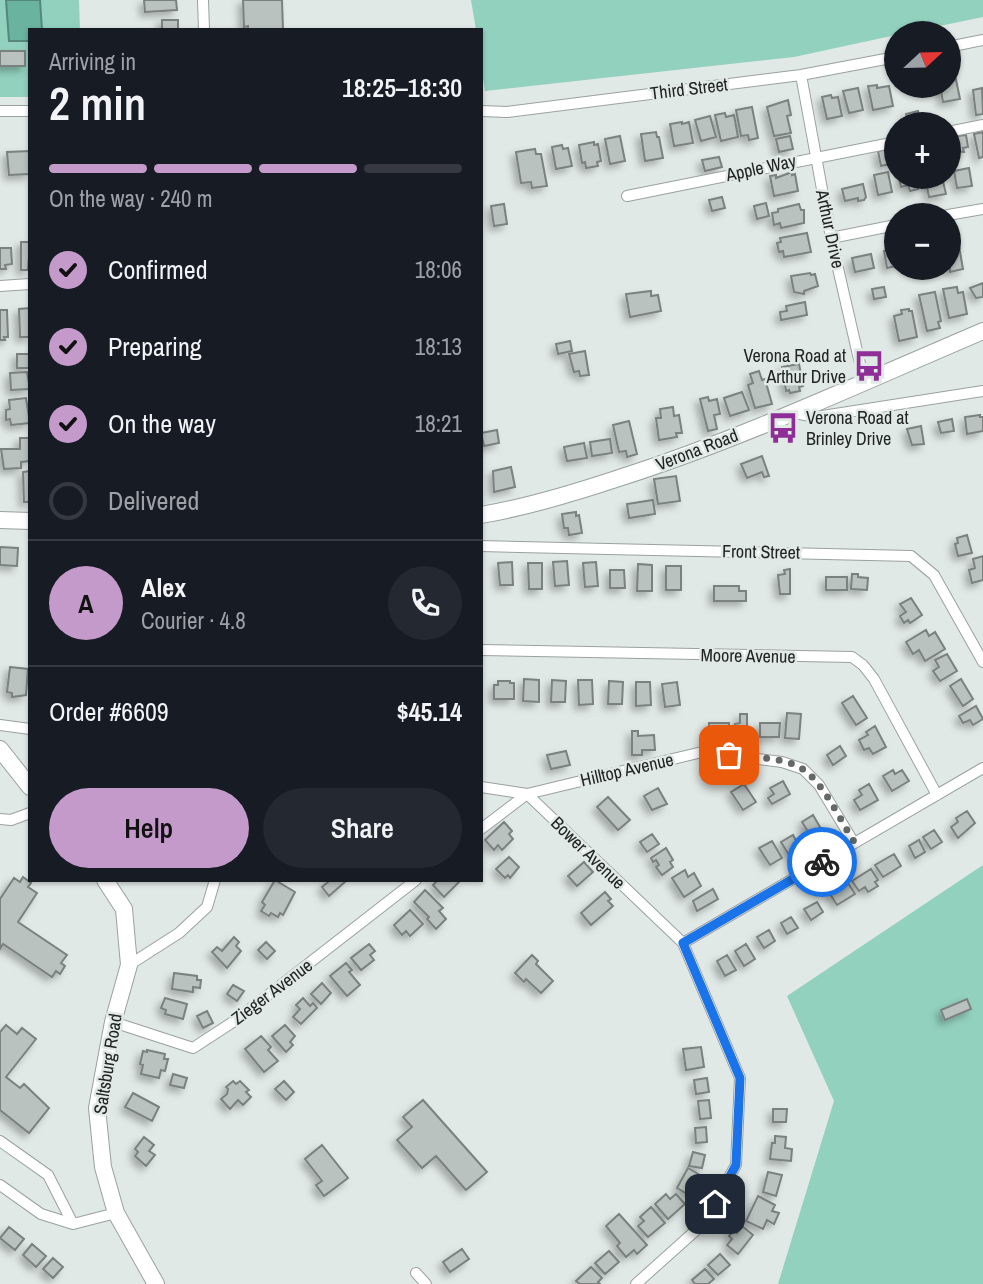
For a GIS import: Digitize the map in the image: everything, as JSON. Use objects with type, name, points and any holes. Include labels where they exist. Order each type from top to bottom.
[{"type":"street","points":[[203,0],[204,28]]},
{"type":"street","points":[[961,44],[983,40]]},
{"type":"street","name":"Third Street","points":[[483,111],[508,112],[801,75],[884,59]]},
{"type":"street","name":"Arthur Drive","points":[[801,75],[831,238],[864,381]]},
{"type":"street","points":[[0,111],[28,111]]},
{"type":"street","points":[[961,129],[983,125]]},
{"type":"street","name":"Apple Way","points":[[626,196],[884,144]]},
{"type":"street","points":[[961,213],[983,209]]},
{"type":"street","points":[[831,238],[884,227]]},
{"type":"street","points":[[0,286],[28,284]]},
{"type":"street","name":"Verona Road","points":[[483,515],[590,488],[689,456],[983,331]]},
{"type":"street","points":[[791,413],[816,417],[983,391]]},
{"type":"street","points":[[0,520],[28,521]]},
{"type":"street","name":"Front Street","points":[[483,545],[911,556],[934,575],[983,662]]},
{"type":"street","name":"Moore Avenue","points":[[483,650],[852,657],[863,664],[874,679],[937,795]]},
{"type":"street","points":[[0,725],[28,729]]},
{"type":"street","points":[[0,749],[28,784]]},
{"type":"street","name":"Hilltop Avenue","points":[[527,794],[702,752],[782,762],[803,769],[819,785],[855,843]]},
{"type":"street","points":[[636,1284],[704,1223],[736,1165],[740,1078],[683,943],[983,768]]},
{"type":"street","points":[[483,788],[527,794]]},
{"type":"street","points":[[483,827],[527,794]]},
{"type":"street","name":"Bower Avenue","points":[[527,794],[683,943]]},
{"type":"street","points":[[0,819],[11,820],[28,814]]},
{"type":"street","name":"Saltsburg Road","points":[[107,882],[124,909],[129,965],[113,1022],[97,1108],[103,1167],[116,1213],[156,1284]]},
{"type":"street","points":[[129,965],[179,933],[207,907],[214,882]]},
{"type":"street","name":"Zieger Avenue","points":[[113,1022],[193,1048],[236,1020],[413,882]]},
{"type":"street","points":[[0,1141],[48,1175],[73,1224]]},
{"type":"street","points":[[0,1185],[41,1214],[73,1224],[116,1213]]},
{"type":"street","points":[[416,1273],[426,1284]]},
{"type":"shaded area","points":[[0,0],[79,0],[80,28],[28,28],[28,97],[0,97]]},
{"type":"shaded area","points":[[6,0],[40,0],[42,28],[28,28],[28,41],[9,41]]},
{"type":"shaded area","points":[[471,0],[983,0],[983,17],[961,22],[884,21],[884,38],[794,57],[485,91],[483,28],[476,28]]},
{"type":"shaded area","points":[[983,865],[983,1284],[778,1284],[834,1101],[787,996]]},
{"type":"building","points":[[144,0],[176,0],[177,10],[145,12]]},
{"type":"building","points":[[243,0],[282,0],[283,28],[244,27]]},
{"type":"building","points":[[162,20],[178,20],[178,28],[162,28]]},
{"type":"building","points":[[0,51],[25,51],[25,66],[0,66]]},
{"type":"building","points":[[868,86],[884,87],[884,98],[891,98],[893,106],[873,110]]},
{"type":"building","points":[[858,88],[863,110],[849,113],[843,91]]},
{"type":"building","points":[[982,88],[983,114],[976,115],[973,90]]},
{"type":"building","points":[[831,95],[832,98],[838,97],[842,116],[827,119],[822,97]]},
{"type":"building","points":[[942,98],[960,98],[960,99],[943,102]]},
{"type":"building","points":[[788,100],[791,115],[787,116],[791,133],[774,136],[767,107]]},
{"type":"building","points":[[752,107],[758,138],[749,140],[748,135],[741,136],[736,110]]},
{"type":"building","points":[[725,113],[726,117],[734,115],[738,137],[721,141],[715,115]]},
{"type":"building","points":[[710,116],[716,137],[701,141],[695,120]]},
{"type":"building","points":[[689,122],[693,143],[674,146],[670,124]]},
{"type":"building","points":[[656,132],[663,158],[645,161],[641,134]]},
{"type":"building","points":[[983,132],[983,157],[979,158],[974,134]]},
{"type":"building","points":[[966,135],[968,147],[963,148],[964,152],[961,152],[961,136]]},
{"type":"building","points":[[620,136],[625,161],[610,164],[605,139]]},
{"type":"building","points":[[790,136],[793,149],[779,152],[776,139]]},
{"type":"building","points":[[594,142],[594,145],[598,144],[601,161],[597,162],[598,166],[586,168],[585,162],[582,163],[579,145]]},
{"type":"building","points":[[562,145],[563,149],[568,148],[572,166],[556,169],[552,147]]},
{"type":"building","points":[[535,149],[536,154],[541,154],[547,186],[532,188],[531,182],[521,183],[516,152]]},
{"type":"building","points":[[884,150],[884,165],[881,166],[878,151]]},
{"type":"building","points":[[28,151],[28,174],[9,175],[7,152]]},
{"type":"building","points":[[719,157],[722,167],[705,171],[702,160]]},
{"type":"building","points":[[969,168],[972,186],[961,187],[961,170]]},
{"type":"building","points":[[792,172],[792,175],[795,174],[798,191],[774,196],[770,176],[776,175],[776,178]]},
{"type":"building","points":[[884,173],[884,189],[891,189],[892,192],[878,195],[874,175]]},
{"type":"building","points":[[863,184],[866,197],[864,200],[858,201],[858,198],[845,201],[842,189]]},
{"type":"building","points":[[927,189],[945,189],[946,194],[929,197]]},
{"type":"building","points":[[722,197],[725,208],[712,211],[709,200]]},
{"type":"building","points":[[766,203],[769,216],[757,219],[754,206]]},
{"type":"building","points":[[504,204],[507,224],[494,226],[491,206]]},
{"type":"building","points":[[799,204],[801,210],[804,210],[804,223],[781,228],[780,223],[774,225],[772,213]]},
{"type":"building","points":[[807,233],[811,252],[784,257],[783,251],[779,252],[777,243],[781,242],[780,238]]},
{"type":"building","points":[[21,242],[28,242],[28,270],[21,270]]},
{"type":"building","points":[[0,248],[11,248],[12,264],[5,265],[6,269],[0,269]]},
{"type":"building","points":[[871,254],[874,268],[855,272],[852,258]]},
{"type":"building","points":[[815,274],[818,286],[804,291],[804,294],[794,292],[791,276]]},
{"type":"building","points":[[983,283],[983,297],[976,298],[970,288]]},
{"type":"building","points":[[884,287],[886,297],[874,299],[872,289]]},
{"type":"building","points":[[957,287],[958,293],[963,292],[967,314],[949,318],[943,289]]},
{"type":"building","points":[[651,291],[651,296],[658,295],[661,311],[630,317],[626,294]]},
{"type":"building","points":[[935,292],[940,328],[927,331],[919,295]]},
{"type":"building","points":[[805,302],[807,315],[781,320],[780,312],[787,311],[786,306]]},
{"type":"building","points":[[28,308],[28,337],[20,337],[19,309]]},
{"type":"building","points":[[0,310],[7,310],[8,337],[4,337],[5,340],[0,340]]},
{"type":"building","points":[[901,310],[912,311],[917,337],[899,341],[894,316],[902,314]]},
{"type":"building","points":[[570,341],[572,351],[558,354],[556,344]]},
{"type":"building","points":[[585,351],[589,375],[580,376],[579,371],[574,372],[569,354]]},
{"type":"building","points":[[17,354],[28,354],[28,368],[17,368]]},
{"type":"building","points":[[799,364],[803,386],[799,387],[800,391],[790,393],[789,390],[786,391],[782,367]]},
{"type":"building","points":[[759,371],[762,380],[765,379],[772,404],[755,408],[748,385],[753,383],[750,374]]},
{"type":"building","points":[[27,372],[28,389],[11,390],[10,373]]},
{"type":"building","points":[[742,392],[749,410],[730,416],[724,398]]},
{"type":"building","points":[[708,397],[709,401],[717,399],[720,414],[714,415],[717,429],[708,431],[700,399]]},
{"type":"building","points":[[26,398],[28,423],[11,425],[10,419],[6,420],[6,410],[10,409],[9,400]]},
{"type":"building","points":[[673,407],[674,416],[679,415],[682,433],[676,433],[677,437],[659,440],[656,418],[661,418],[660,409]]},
{"type":"building","points":[[965,417],[983,417],[983,431],[967,434]]},
{"type":"building","points":[[952,419],[954,431],[941,433],[938,422]]},
{"type":"building","points":[[629,421],[637,454],[627,457],[626,451],[619,452],[613,425]]},
{"type":"building","points":[[921,426],[924,444],[912,445],[907,429]]},
{"type":"building","points":[[497,430],[499,443],[484,446],[483,433]]},
{"type":"building","points":[[20,438],[28,438],[28,461],[21,462],[21,468],[4,469],[1,449],[20,449]]},
{"type":"building","points":[[610,439],[612,453],[592,456],[590,442]]},
{"type":"building","points":[[584,443],[587,458],[567,461],[564,447]]},
{"type":"building","points":[[762,456],[769,476],[764,477],[762,472],[747,478],[741,464]]},
{"type":"building","points":[[511,467],[515,487],[494,492],[493,471]]},
{"type":"building","points":[[28,471],[28,502],[24,502],[23,472]]},
{"type":"building","points":[[676,476],[680,501],[658,504],[654,479]]},
{"type":"building","points":[[653,500],[655,514],[629,518],[627,504]]},
{"type":"building","points":[[576,512],[582,533],[569,535],[568,528],[564,528],[562,514]]},
{"type":"building","points":[[967,535],[972,553],[958,556],[955,544],[958,543],[957,538]]},
{"type":"building","points":[[0,547],[18,548],[17,566],[0,565]]},
{"type":"building","points":[[983,556],[983,580],[972,583],[969,570],[975,568],[973,559]]},
{"type":"building","points":[[567,561],[569,585],[555,586],[553,562]]},
{"type":"building","points":[[512,562],[513,585],[500,585],[498,563]]},
{"type":"building","points":[[596,562],[598,586],[585,587],[583,563]]},
{"type":"building","points":[[528,563],[542,563],[542,589],[529,589]]},
{"type":"building","points":[[638,564],[652,565],[652,591],[637,591]]},
{"type":"building","points":[[666,566],[681,566],[681,590],[666,590]]},
{"type":"building","points":[[790,569],[790,594],[780,594],[778,575],[785,574],[784,570]]},
{"type":"building","points":[[610,570],[624,570],[625,588],[610,588]]},
{"type":"building","points":[[852,574],[868,578],[867,590],[851,589]]},
{"type":"building","points":[[826,577],[847,577],[847,590],[826,590]]},
{"type":"building","points":[[714,586],[739,586],[739,591],[746,591],[746,601],[714,601]]},
{"type":"building","points":[[911,598],[922,615],[910,623],[908,620],[904,623],[900,616],[906,612],[900,604]]},
{"type":"building","points":[[926,630],[929,636],[935,632],[945,649],[925,661],[919,650],[913,654],[906,642]]},
{"type":"building","points":[[947,654],[957,671],[940,681],[933,671],[939,667],[935,660]]},
{"type":"building","points":[[10,667],[28,669],[26,695],[12,697],[12,693],[7,692]]},
{"type":"building","points":[[524,679],[539,680],[539,702],[523,701]]},
{"type":"building","points":[[961,679],[973,699],[963,706],[950,686]]},
{"type":"building","points":[[552,680],[566,681],[565,702],[551,702]]},
{"type":"building","points":[[578,680],[592,680],[593,704],[579,705]]},
{"type":"building","points":[[498,681],[514,683],[514,699],[494,699],[494,685],[498,685]]},
{"type":"building","points":[[609,681],[623,682],[622,704],[608,704]]},
{"type":"building","points":[[636,682],[650,682],[651,705],[636,706]]},
{"type":"building","points":[[677,682],[680,705],[665,707],[662,684]]},
{"type":"building","points":[[853,696],[867,718],[856,725],[842,703]]},
{"type":"building","points":[[976,706],[983,719],[973,725],[970,720],[963,723],[959,716]]},
{"type":"building","points":[[787,713],[801,714],[799,739],[785,738]]},
{"type":"building","points":[[740,714],[747,714],[747,737],[735,737],[735,724],[740,723]]},
{"type":"building","points":[[709,723],[729,723],[729,737],[709,737]]},
{"type":"building","points":[[760,723],[780,723],[779,737],[760,737]]},
{"type":"building","points":[[875,726],[886,747],[873,754],[869,748],[864,750],[859,740],[868,735],[866,732]]},
{"type":"building","points":[[632,731],[638,731],[638,736],[654,735],[655,750],[642,750],[642,755],[632,755]]},
{"type":"building","points":[[840,746],[846,756],[833,765],[827,755]]},
{"type":"building","points":[[566,751],[570,765],[551,769],[547,755]]},
{"type":"building","points":[[893,770],[895,774],[902,770],[909,781],[892,791],[883,776]]},
{"type":"building","points":[[783,781],[790,794],[772,804],[768,798],[774,794],[770,788]]},
{"type":"building","points":[[744,784],[756,802],[743,810],[731,792]]},
{"type":"building","points":[[869,784],[878,800],[860,810],[854,800],[862,795],[859,790]]},
{"type":"building","points":[[658,788],[667,804],[652,810],[644,796]]},
{"type":"building","points":[[608,797],[630,820],[618,830],[597,807]]},
{"type":"building","points":[[967,811],[975,823],[958,838],[951,827],[958,822],[956,818]]},
{"type":"building","points":[[813,815],[824,834],[814,841],[802,822]]},
{"type":"building","points":[[504,822],[512,831],[509,834],[513,839],[502,850],[498,845],[494,850],[485,840]]},
{"type":"building","points":[[934,830],[942,842],[931,849],[923,837]]},
{"type":"building","points":[[652,834],[659,844],[647,852],[640,842]]},
{"type":"building","points":[[793,835],[800,848],[789,855],[781,842]]},
{"type":"building","points":[[919,840],[925,852],[915,858],[909,846]]},
{"type":"building","points":[[772,841],[782,858],[770,865],[759,848]]},
{"type":"building","points":[[666,848],[673,860],[670,862],[673,867],[662,875],[656,867],[659,865],[656,860],[653,862],[651,858]]},
{"type":"building","points":[[894,854],[901,866],[883,877],[875,865]]},
{"type":"building","points":[[509,857],[519,867],[510,878],[508,875],[505,878],[496,869]]},
{"type":"building","points":[[584,862],[593,872],[577,886],[568,876]]},
{"type":"building","points":[[871,869],[878,880],[875,882],[878,886],[868,892],[865,887],[859,891],[852,881]]},
{"type":"building","points":[[685,870],[688,877],[694,873],[701,886],[684,897],[672,878]]},
{"type":"building","points":[[23,877],[31,883],[28,887],[37,893],[18,922],[67,955],[61,963],[65,966],[60,974],[56,971],[52,977],[3,944],[0,949],[0,899],[14,878],[20,882]]},
{"type":"building","points":[[274,882],[295,892],[283,915],[280,913],[278,917],[261,911],[265,905],[262,902]]},
{"type":"building","points":[[328,882],[345,882],[329,896],[322,887]]},
{"type":"building","points":[[436,882],[459,882],[444,897],[433,885]]},
{"type":"building","points":[[848,883],[855,894],[837,905],[830,894]]},
{"type":"building","points":[[713,889],[718,899],[697,911],[693,901]]},
{"type":"building","points":[[425,890],[443,908],[439,911],[446,919],[436,929],[427,919],[429,917],[414,902]]},
{"type":"building","points":[[605,892],[613,906],[591,925],[581,913]]},
{"type":"building","points":[[817,902],[823,912],[811,920],[804,909]]},
{"type":"building","points":[[410,910],[423,924],[410,936],[406,931],[402,935],[394,925]]},
{"type":"building","points":[[791,917],[798,928],[787,934],[781,923]]},
{"type":"building","points":[[769,930],[775,941],[764,948],[757,937]]},
{"type":"building","points":[[234,937],[239,942],[236,946],[241,951],[227,968],[212,952],[217,947],[222,951]]},
{"type":"building","points":[[266,942],[275,951],[267,959],[258,950]]},
{"type":"building","points":[[369,944],[375,951],[370,955],[374,960],[361,970],[351,958]]},
{"type":"building","points":[[746,944],[755,959],[744,966],[735,951]]},
{"type":"building","points":[[532,955],[538,961],[536,964],[553,981],[541,993],[515,973]]},
{"type":"building","points":[[727,955],[736,970],[725,976],[717,961]]},
{"type":"building","points":[[346,963],[352,970],[349,972],[360,985],[347,996],[330,976]]},
{"type":"building","points":[[174,973],[197,976],[197,980],[201,980],[200,988],[193,987],[193,992],[172,989]]},
{"type":"building","points":[[322,983],[331,993],[321,1004],[311,994]]},
{"type":"building","points":[[233,985],[244,991],[237,1001],[227,994]]},
{"type":"building","points":[[165,998],[187,1004],[183,1019],[165,1014],[166,1010],[161,1008]]},
{"type":"building","points":[[303,998],[310,1006],[313,1003],[317,1008],[301,1024],[293,1017],[300,1009],[296,1005]]},
{"type":"building","points":[[967,999],[971,1009],[945,1020],[941,1010]]},
{"type":"building","points":[[207,1011],[213,1023],[203,1028],[197,1016]]},
{"type":"building","points":[[6,1025],[17,1034],[22,1028],[36,1039],[6,1077],[20,1088],[24,1084],[49,1108],[29,1133],[0,1110],[0,1032]]},
{"type":"building","points":[[285,1025],[295,1036],[290,1042],[293,1045],[286,1052],[272,1036]]},
{"type":"building","points":[[261,1036],[278,1061],[264,1072],[245,1049]]},
{"type":"building","points":[[701,1047],[704,1067],[686,1070],[683,1049]]},
{"type":"building","points":[[143,1051],[165,1054],[164,1059],[168,1059],[165,1071],[161,1070],[159,1078],[141,1074]]},
{"type":"building","points":[[173,1074],[187,1078],[184,1088],[170,1085]]},
{"type":"building","points":[[707,1078],[709,1092],[696,1094],[694,1080]]},
{"type":"building","points":[[233,1081],[236,1084],[240,1081],[249,1090],[246,1092],[251,1097],[243,1105],[238,1100],[230,1109],[221,1099],[227,1094],[226,1087]]},
{"type":"building","points":[[284,1081],[294,1092],[286,1100],[275,1089]]},
{"type":"building","points":[[133,1093],[159,1107],[152,1121],[125,1107]]},
{"type":"building","points":[[423,1100],[487,1172],[466,1190],[436,1156],[422,1168],[397,1140],[412,1127],[403,1117]]},
{"type":"building","points":[[709,1100],[711,1118],[700,1119],[698,1101]]},
{"type":"building","points":[[773,1109],[787,1109],[786,1122],[773,1122]]},
{"type":"building","points":[[706,1127],[707,1142],[696,1143],[695,1128]]},
{"type":"building","points":[[775,1136],[786,1137],[785,1148],[792,1149],[791,1161],[770,1159]]},
{"type":"building","points":[[144,1137],[154,1145],[149,1151],[155,1155],[146,1166],[135,1156],[138,1152],[135,1149]]},
{"type":"building","points":[[322,1145],[348,1178],[324,1196],[316,1185],[322,1181],[305,1159]]},
{"type":"building","points":[[693,1152],[705,1155],[702,1168],[689,1166]]},
{"type":"building","points":[[688,1168],[700,1175],[689,1195],[677,1188]]},
{"type":"building","points":[[768,1172],[782,1175],[776,1196],[763,1192]]},
{"type":"building","points":[[666,1194],[670,1199],[676,1194],[685,1204],[668,1219],[655,1204]]},
{"type":"building","points":[[758,1196],[775,1205],[772,1211],[779,1213],[774,1224],[767,1220],[763,1229],[746,1221]]},
{"type":"building","points":[[651,1207],[665,1223],[648,1237],[638,1226],[644,1221],[640,1217]]},
{"type":"building","points":[[619,1214],[647,1245],[637,1254],[634,1250],[626,1257],[617,1246],[620,1243],[606,1226]]},
{"type":"building","points":[[742,1226],[753,1235],[738,1254],[727,1245],[732,1239],[729,1236],[734,1230],[737,1233]]},
{"type":"building","points":[[9,1227],[24,1239],[15,1250],[0,1238]]},
{"type":"building","points":[[32,1244],[46,1256],[36,1267],[23,1255]]},
{"type":"building","points":[[462,1249],[469,1259],[450,1272],[443,1262]]},
{"type":"building","points":[[609,1251],[619,1262],[605,1274],[595,1263]]},
{"type":"building","points":[[720,1254],[730,1265],[718,1275],[708,1265]]},
{"type":"building","points":[[53,1258],[63,1267],[53,1278],[43,1269]]},
{"type":"building","points":[[591,1267],[602,1278],[598,1282],[600,1284],[580,1284],[576,1281]]},
{"type":"building","points":[[705,1269],[714,1279],[708,1284],[695,1284],[692,1280]]},
{"type":"way so far","points":[[729,755],[782,762],[803,769],[819,785],[855,843],[822,862]]},
{"type":"place","name":"Verona Road at Arthur Drive","points":[[869,366]]},
{"type":"place","name":"Verona Road at Brinley Drive","points":[[783,428]]},
{"type":"route","points":[[715,1204],[736,1165],[740,1078],[683,943],[822,862]]}]
